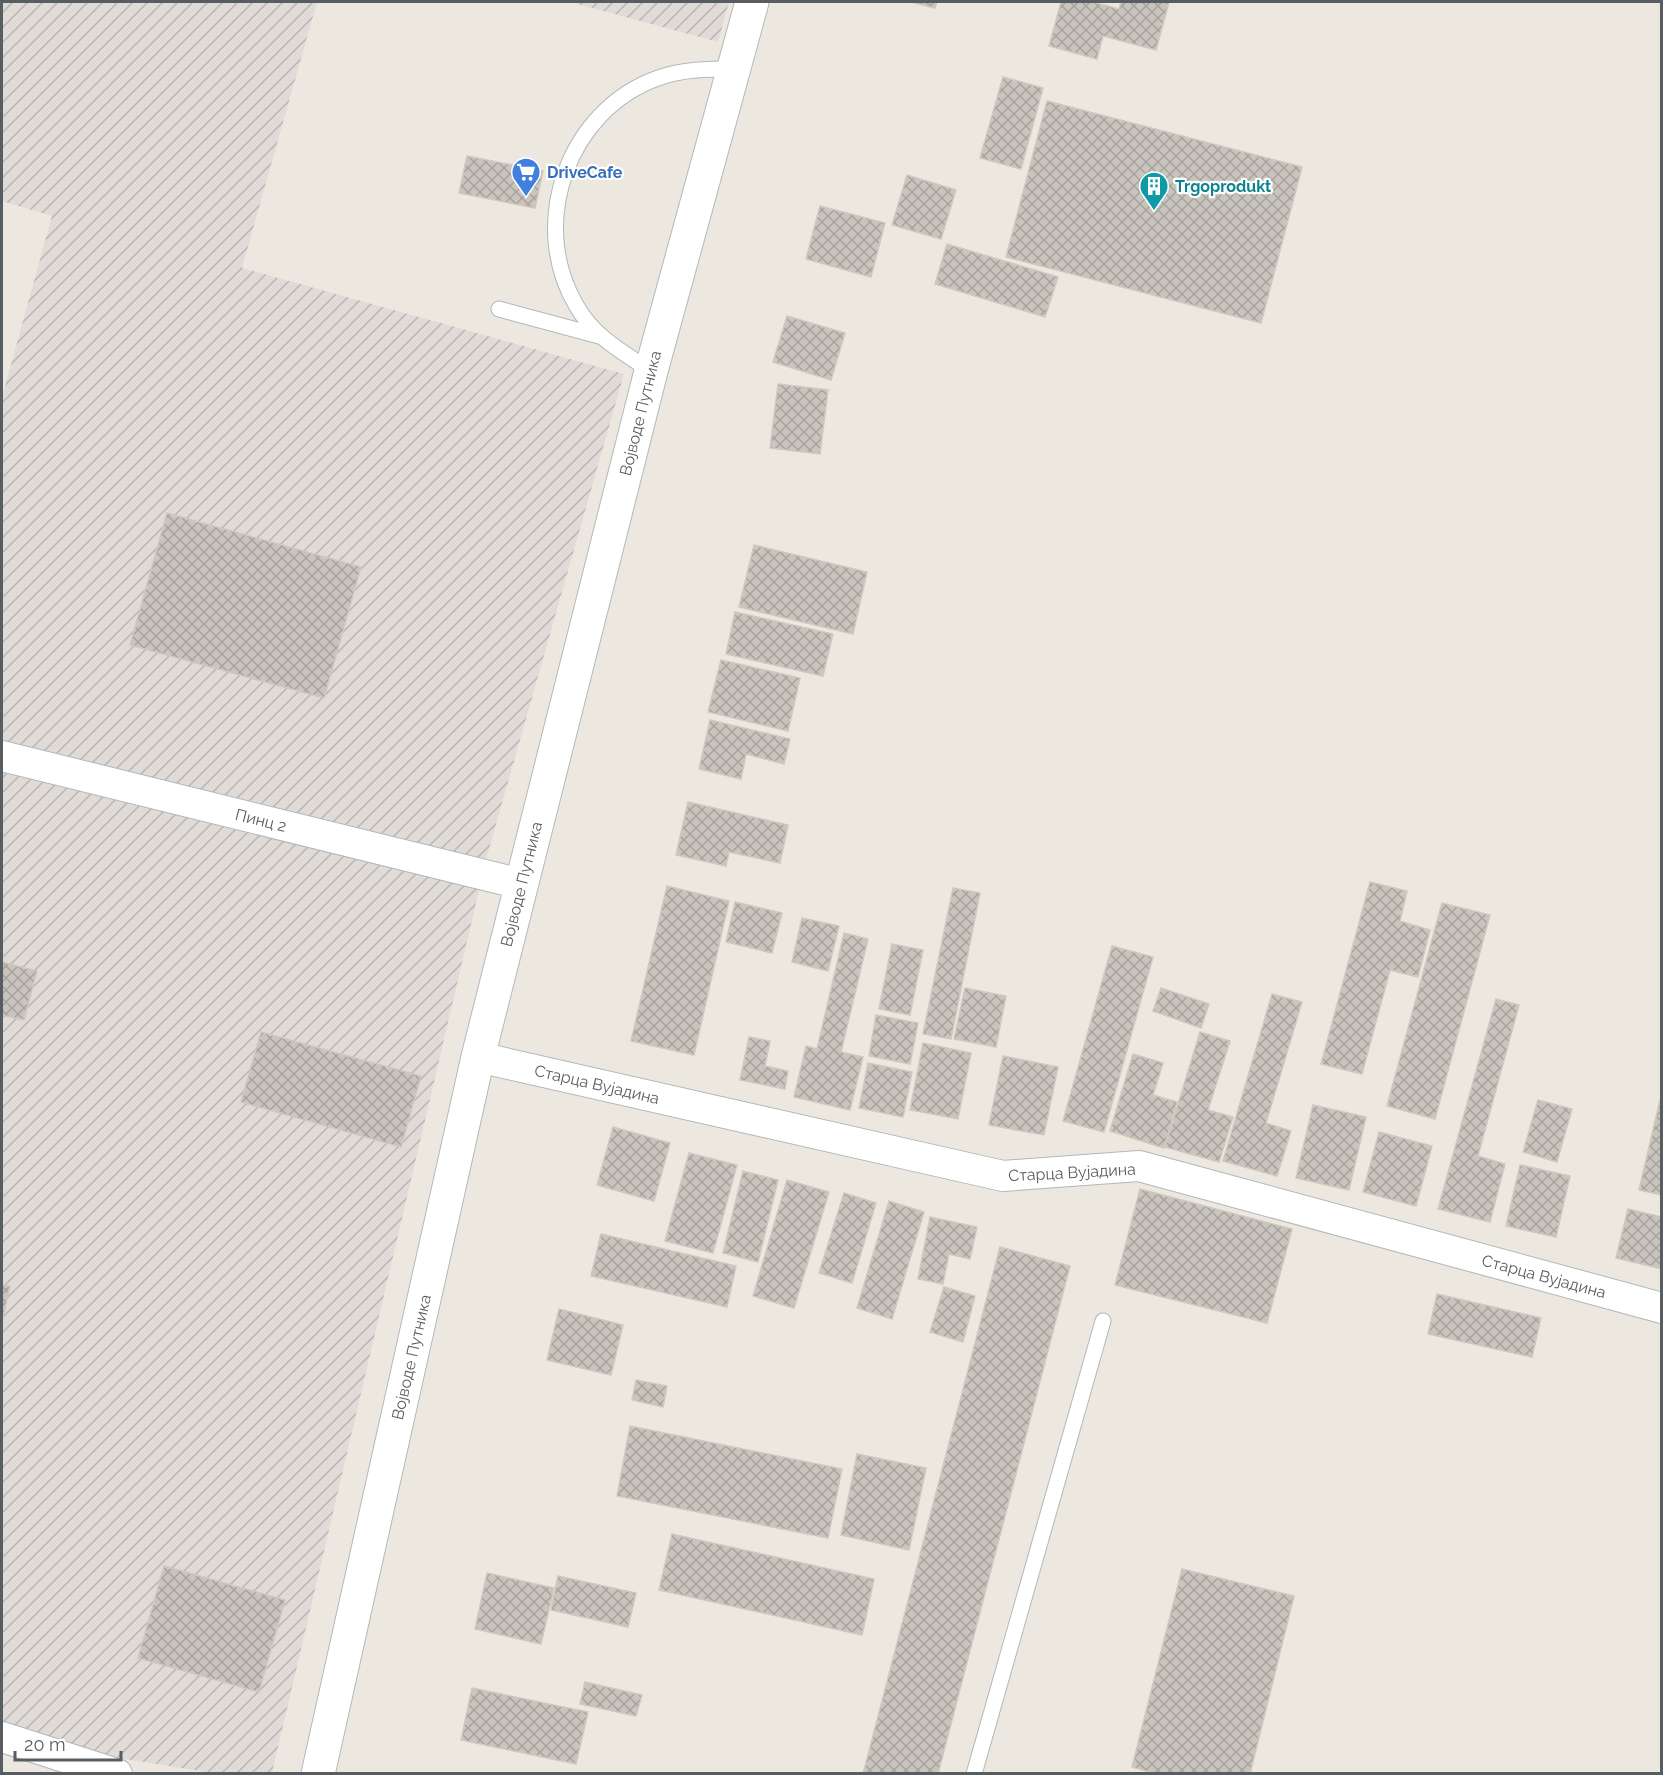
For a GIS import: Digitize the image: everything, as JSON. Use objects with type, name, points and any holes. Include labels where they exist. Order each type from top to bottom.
[{"type":"main road","name":"Војводе Путника","points":[[318,1773],[478,1057],[651,371],[752,2]]},
{"type":"street","name":"Пинц 2","points":[[2,756],[521,884]]},
{"type":"street","name":"Старца Вујадина","points":[[478,1057],[1003,1176],[1139,1166],[1662,1308]]},
{"type":"street","points":[[2,1737],[117,1773]]},
{"type":"lane","points":[[599,336],[576,305],[560,269],[557,250],[555,231],[558,192],[571,155],[593,122],[622,96],[658,78],[695,69],[735,69]]},
{"type":"lane","points":[[499,309],[599,336],[651,371]]},
{"type":"lane","points":[[974,1773],[1103,1321]]},
{"type":"shaded area","points":[[2,2],[317,2],[242,268],[624,374],[487,856],[272,1773],[212,1773],[2,1739],[2,397],[52,216],[2,201]]},
{"type":"shaded area","points":[[570,2],[729,2],[718,42]]},
{"type":"building","points":[[911,2],[937,2],[935,8]]},
{"type":"building","points":[[1061,2],[1093,2],[1119,9],[1121,2],[1169,2],[1156,50],[1103,36],[1097,59],[1049,46]]},
{"type":"building","points":[[1003,77],[1043,88],[1021,169],[980,158]]},
{"type":"building","name":"Trgoprodukt","points":[[1047,101],[1302,167],[1261,323],[1006,257]]},
{"type":"building","points":[[467,156],[543,171],[535,208],[459,193]]},
{"type":"building","points":[[907,175],[956,190],[941,239],[892,225]]},
{"type":"building","points":[[820,206],[885,223],[871,277],[806,259]]},
{"type":"building","points":[[947,244],[1058,277],[1045,317],[935,284]]},
{"type":"building","points":[[787,316],[845,333],[831,380],[773,362]]},
{"type":"building","points":[[778,384],[828,390],[820,454],[770,448]]},
{"type":"building","points":[[167,513],[361,567],[324,698],[130,645]]},
{"type":"building","points":[[754,545],[867,572],[853,634],[739,607]]},
{"type":"building","points":[[735,612],[833,634],[823,676],[726,654]]},
{"type":"building","points":[[721,660],[800,678],[788,731],[708,712]]},
{"type":"building","points":[[710,720],[790,739],[784,764],[746,754],[741,779],[699,769]]},
{"type":"building","points":[[688,802],[788,825],[780,863],[729,852],[726,866],[676,855]]},
{"type":"building","points":[[1370,882],[1407,891],[1400,921],[1430,930],[1418,977],[1390,970],[1362,1074],[1321,1064]]},
{"type":"building","points":[[667,886],[729,901],[694,1055],[631,1041]]},
{"type":"building","points":[[953,888],[980,893],[951,1039],[923,1034]]},
{"type":"building","points":[[735,902],[782,913],[772,953],[726,942]]},
{"type":"building","points":[[1442,903],[1490,915],[1435,1119],[1387,1106]]},
{"type":"building","points":[[802,918],[839,926],[828,971],[792,962]]},
{"type":"building","points":[[844,933],[868,939],[841,1052],[863,1057],[850,1110],[794,1097],[806,1046],[817,1049]]},
{"type":"building","points":[[892,944],[923,950],[910,1015],[879,1009]]},
{"type":"building","points":[[1112,946],[1153,957],[1104,1132],[1063,1121]]},
{"type":"building","points":[[2,962],[37,971],[24,1020],[2,1015]]},
{"type":"building","points":[[965,988],[1006,996],[996,1047],[954,1039]]},
{"type":"building","points":[[1161,988],[1209,1004],[1201,1028],[1153,1011]]},
{"type":"building","points":[[1272,994],[1302,1002],[1266,1123],[1291,1131],[1277,1176],[1223,1161]]},
{"type":"building","points":[[1496,999],[1519,1005],[1478,1156],[1505,1164],[1490,1222],[1438,1209]]},
{"type":"building","points":[[876,1015],[918,1023],[910,1064],[869,1056]]},
{"type":"building","points":[[261,1032],[421,1076],[401,1147],[241,1102]]},
{"type":"building","points":[[1200,1032],[1230,1041],[1208,1110],[1233,1117],[1219,1162],[1165,1147]]},
{"type":"building","points":[[749,1037],[770,1041],[765,1066],[788,1071],[785,1089],[740,1080]]},
{"type":"building","points":[[923,1043],[971,1053],[958,1119],[910,1110]]},
{"type":"building","points":[[1133,1054],[1163,1063],[1153,1095],[1177,1102],[1164,1148],[1110,1131]]},
{"type":"building","points":[[1003,1056],[1058,1067],[1044,1135],[989,1125]]},
{"type":"building","points":[[868,1063],[912,1072],[903,1117],[859,1108]]},
{"type":"building","points":[[1538,1100],[1572,1109],[1557,1162],[1523,1152]]},
{"type":"building","points":[[1660,1100],[1662,1101],[1662,1195],[1639,1190]]},
{"type":"building","points":[[1313,1105],[1366,1117],[1349,1190],[1296,1178]]},
{"type":"building","points":[[613,1127],[670,1143],[654,1201],[597,1185]]},
{"type":"building","points":[[1379,1132],[1432,1146],[1416,1206],[1363,1192]]},
{"type":"building","points":[[689,1153],[737,1165],[713,1253],[665,1241]]},
{"type":"building","points":[[1520,1165],[1570,1176],[1556,1237],[1506,1226]]},
{"type":"building","points":[[743,1171],[778,1180],[758,1262],[723,1253]]},
{"type":"building","points":[[787,1180],[829,1192],[794,1308],[753,1296]]},
{"type":"building","points":[[1140,1189],[1292,1229],[1267,1323],[1115,1285]]},
{"type":"building","points":[[844,1193],[876,1203],[852,1283],[819,1273]]},
{"type":"building","points":[[889,1201],[924,1212],[892,1319],[857,1308]]},
{"type":"building","points":[[1628,1209],[1662,1217],[1662,1269],[1616,1258]]},
{"type":"building","points":[[930,1217],[977,1227],[970,1259],[949,1254],[943,1284],[918,1279]]},
{"type":"building","points":[[601,1234],[736,1266],[727,1307],[591,1276]]},
{"type":"building","points":[[1000,1247],[1070,1266],[938,1774],[863,1774]]},
{"type":"building","points":[[2,1284],[10,1286],[2,1322]]},
{"type":"building","points":[[944,1287],[975,1296],[963,1342],[930,1332]]},
{"type":"building","points":[[1437,1294],[1541,1318],[1532,1357],[1428,1334]]},
{"type":"building","points":[[559,1309],[623,1325],[611,1375],[547,1360]]},
{"type":"building","points":[[636,1380],[667,1386],[663,1407],[632,1400]]},
{"type":"building","points":[[630,1426],[842,1469],[828,1538],[617,1496]]},
{"type":"building","points":[[857,1454],[926,1468],[909,1550],[841,1535]]},
{"type":"building","points":[[672,1534],[874,1579],[862,1635],[659,1590]]},
{"type":"building","points":[[164,1566],[285,1600],[259,1692],[138,1658]]},
{"type":"building","points":[[1182,1569],[1294,1596],[1250,1774],[1157,1774],[1132,1767]]},
{"type":"building","points":[[487,1573],[554,1588],[541,1644],[475,1629]]},
{"type":"building","points":[[558,1576],[636,1593],[628,1627],[551,1610]]},
{"type":"building","points":[[585,1682],[642,1695],[636,1716],[580,1704]]},
{"type":"building","points":[[472,1688],[588,1712],[576,1764],[461,1740]]},
{"type":"place","name":"DriveCafe","points":[[526,198]]},
{"type":"place","name":"Trgoprodukt","points":[[1154,212]]}]
